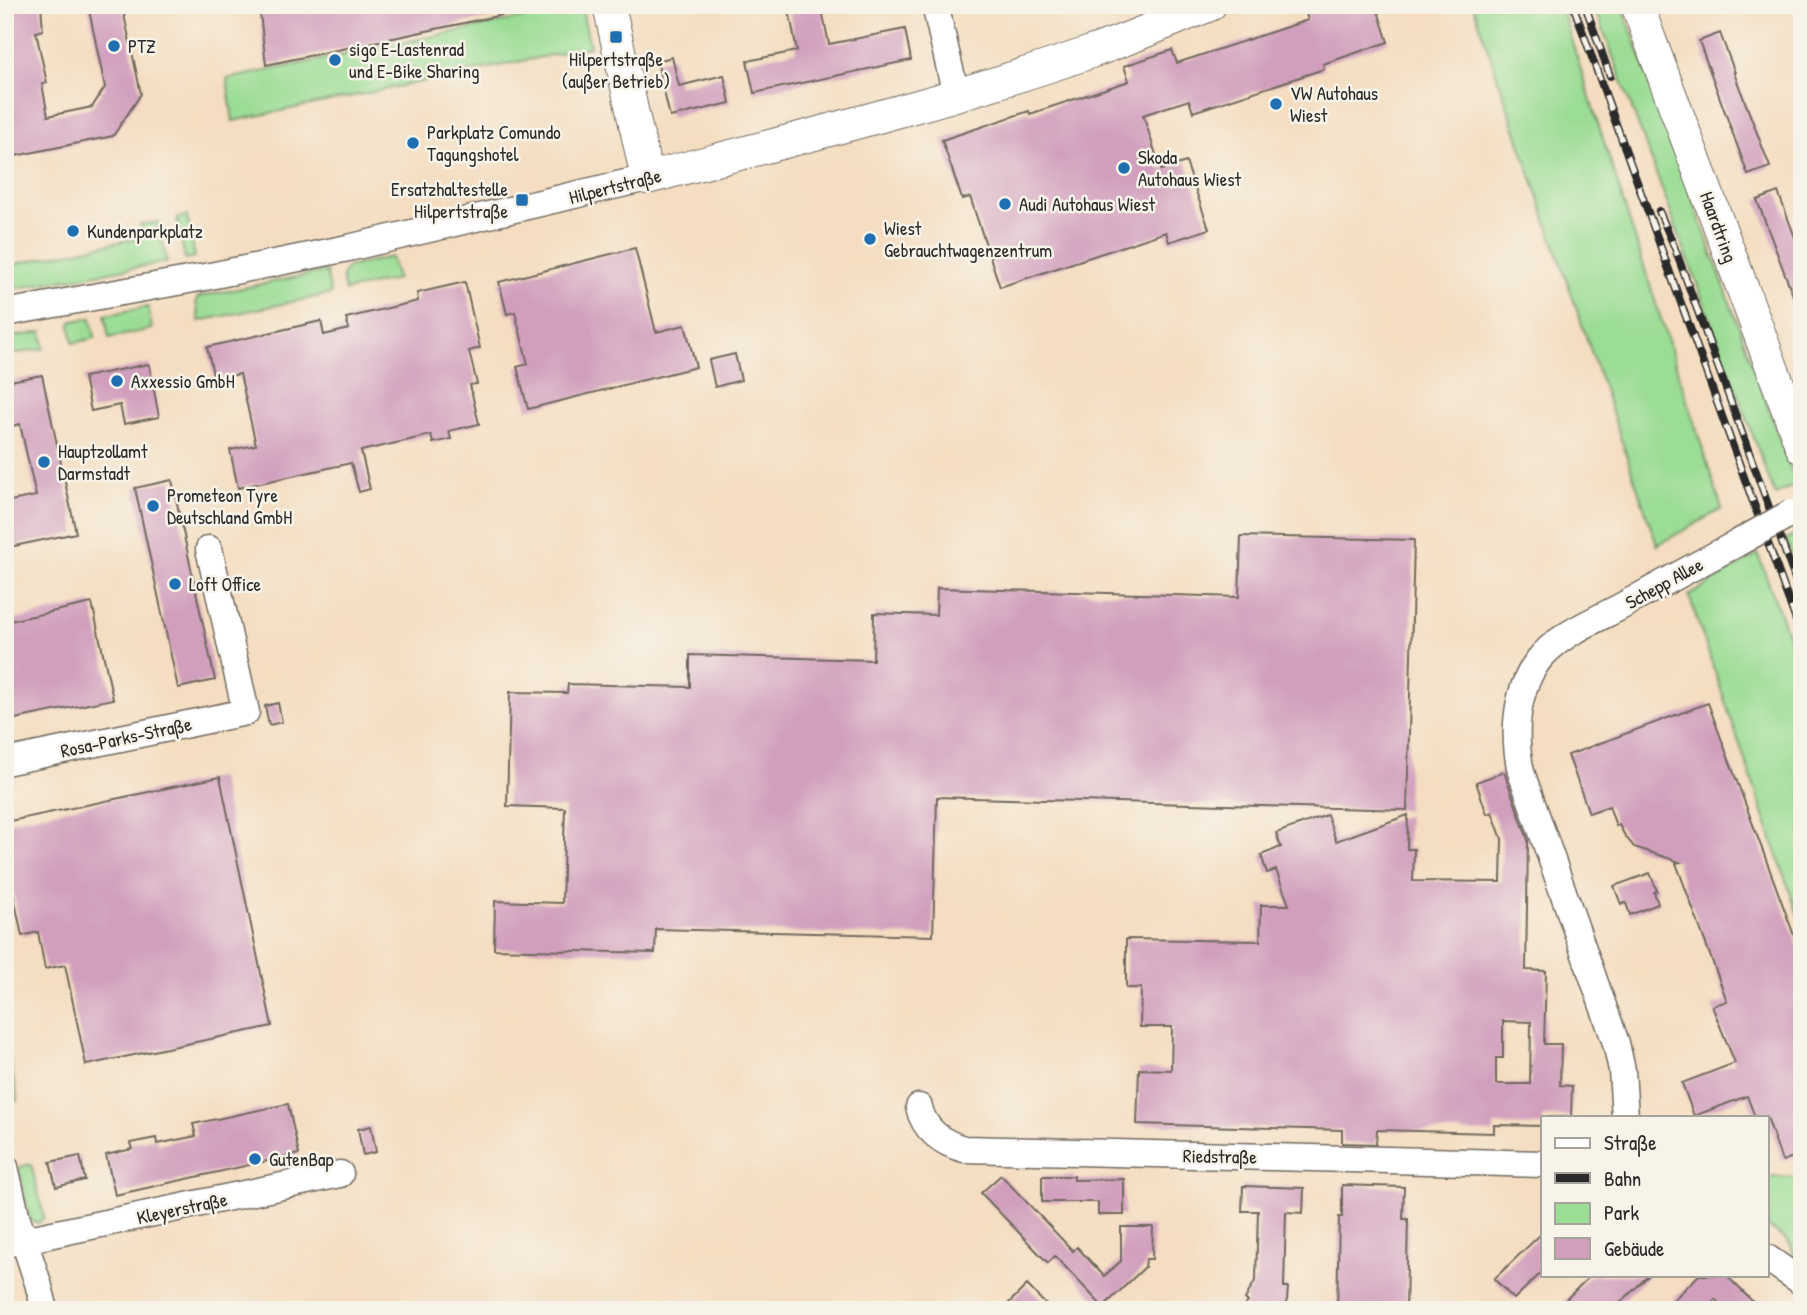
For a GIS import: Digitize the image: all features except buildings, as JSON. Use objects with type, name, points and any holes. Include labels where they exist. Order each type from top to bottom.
[{"type":"main road","points":[[609,5],[647,178]]},
{"type":"main road","name":"Hilpertstraße","points":[[647,178],[956,95],[1126,40],[1210,5]]},
{"type":"main road","name":"Haardtring","points":[[1637,5],[1802,449]]},
{"type":"main road","name":"Haardtring","points":[[1655,5],[1802,402]]},
{"type":"street","points":[[935,5],[956,95]]},
{"type":"street","name":"Hilpertstraße","points":[[5,313],[358,246],[647,178]]},
{"type":"street","name":"Schepp Allee","points":[[1625,1116],[1622,1070],[1616,1043],[1523,781],[1517,743],[1519,712],[1525,686],[1533,668],[1548,651],[1572,633],[1797,510]]},
{"type":"street","name":"Rosa-Parks-Straße","points":[[5,762],[246,712],[209,549]]},
{"type":"street","name":"Riedstraße","points":[[919,1107],[921,1115],[934,1134],[942,1141],[964,1149],[1541,1164]]},
{"type":"street","points":[[5,1167],[15,1212],[15,1242],[38,1283],[45,1310]]},
{"type":"street","name":"Kleyerstraße","points":[[15,1242],[340,1174]]},
{"type":"street","points":[[1769,1259],[1802,1282]]},
{"type":"green space","points":[[540,5],[581,5],[590,47],[233,121],[227,79],[541,14]]},
{"type":"green space","points":[[1473,5],[1560,5],[1722,509],[1657,545]]},
{"type":"green space","points":[[1594,5],[1622,5],[1796,484],[1775,495]]},
{"type":"green space","points":[[187,216],[195,257],[185,259],[177,218]]},
{"type":"green space","points":[[158,222],[167,262],[5,290],[5,266],[142,237],[140,225]]},
{"type":"green space","points":[[391,257],[397,279],[345,291],[342,277],[347,267]]},
{"type":"green space","points":[[326,271],[331,294],[199,321],[196,301],[198,297]]},
{"type":"green space","points":[[148,307],[152,329],[109,338],[105,315]]},
{"type":"green space","points":[[91,318],[95,338],[73,343],[70,325],[73,321]]},
{"type":"green space","points":[[42,332],[44,349],[5,355],[5,338]]},
{"type":"green space","points":[[1802,529],[1802,582],[1786,540]]},
{"type":"green space","points":[[1758,554],[1802,674],[1802,927],[1689,596]]},
{"type":"green space","points":[[5,1041],[18,1100],[14,1102],[5,1096]]},
{"type":"green space","points":[[31,1164],[44,1217],[37,1223],[30,1220],[19,1170],[20,1167]]},
{"type":"green space","points":[[1769,1177],[1802,1178],[1802,1269],[1799,1268],[1790,1243],[1769,1227]]},
{"type":"railway","points":[[1573,5],[1802,637]]},
{"type":"railway","points":[[1585,5],[1610,76]]},
{"type":"railway","points":[[1659,211],[1802,598]]},
{"type":"place","name":"Hilpertstraße (außer Betrieb)","points":[[616,37]]},
{"type":"place","name":"PTZ","points":[[114,46]]},
{"type":"place","name":"sigo E-Lastenrad und E-Bike Sharing","points":[[335,60]]},
{"type":"place","name":"VW Autohaus Wiest","points":[[1276,104]]},
{"type":"place","name":"Parkplatz Comundo Tagungshotel","points":[[413,143]]},
{"type":"place","name":"Skoda Autohaus Wiest","points":[[1124,168]]},
{"type":"place","name":"Ersatzhaltestelle Hilpertstraße","points":[[522,200]]},
{"type":"place","name":"Audi Autohaus Wiest","points":[[1005,204]]},
{"type":"place","name":"Kundenparkplatz","points":[[73,231]]},
{"type":"place","name":"Wiest Gebrauchtwagenzentrum","points":[[870,239]]},
{"type":"place","name":"Axxessio GmbH","points":[[117,381]]},
{"type":"place","name":"Hauptzollamt Darmstadt","points":[[44,462]]},
{"type":"place","name":"Prometeon Tyre Deutschland GmbH","points":[[153,506]]},
{"type":"place","name":"Loft Office","points":[[175,584]]},
{"type":"place","name":"GutenBap","points":[[255,1159]]}]
